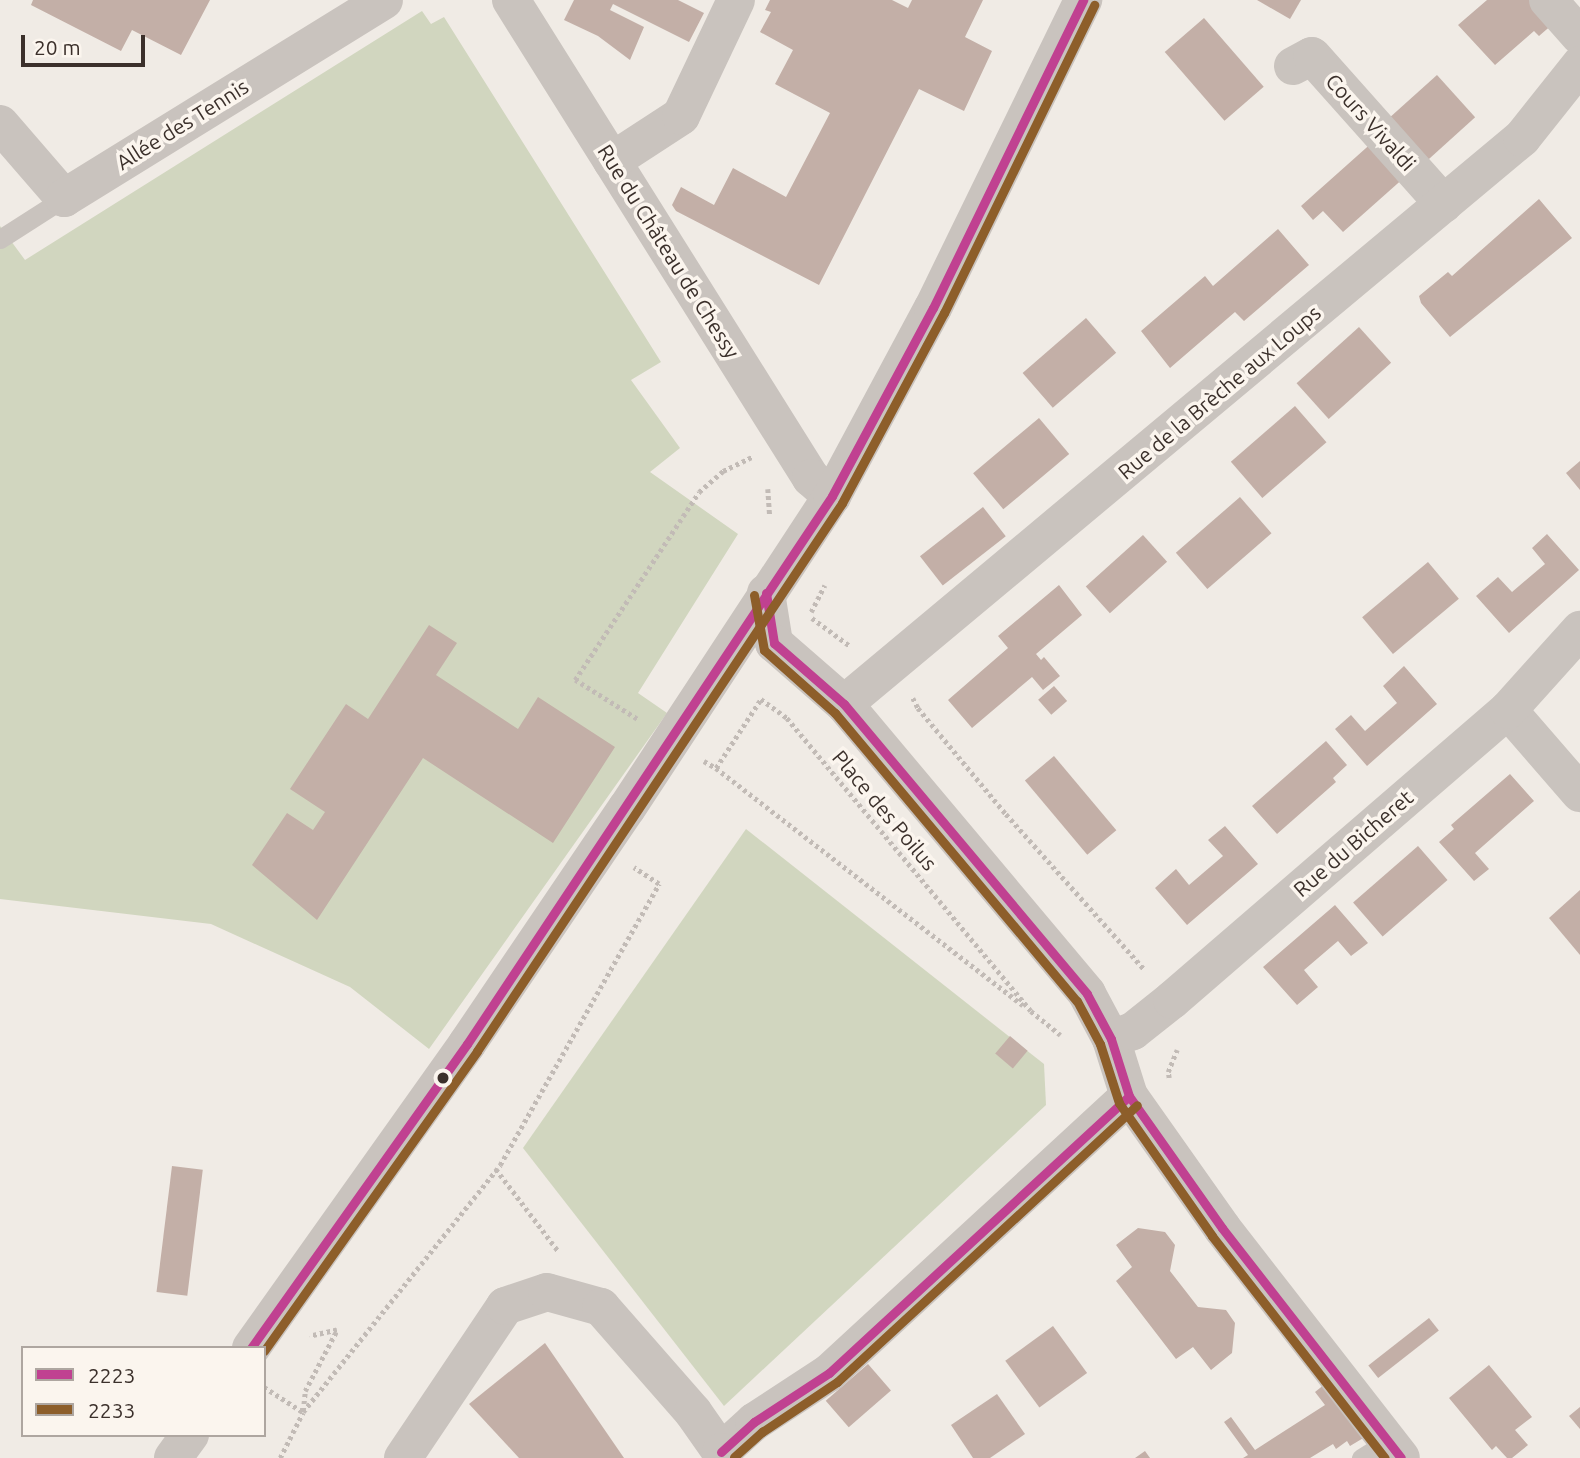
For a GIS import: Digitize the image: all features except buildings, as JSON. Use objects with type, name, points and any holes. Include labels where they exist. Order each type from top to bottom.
[{"type":"street","name":"Allée des Tennis","points":[[64,198],[384,0]]},
{"type":"street","name":"Rue du Château de Chessy","points":[[511,0],[811,478],[832,496]]},
{"type":"street","points":[[612,161],[681,116],[736,0]]},
{"type":"street","points":[[252,1346],[467,1044],[832,496],[933,308],[1083,0]]},
{"type":"street","points":[[1548,0],[1580,36]]},
{"type":"street","name":"Cours Vivaldi","points":[[1293,66],[1312,57],[1444,204]]},
{"type":"street","name":"Rue de la Brèche aux Loups","points":[[844,704],[1522,138],[1580,65]]},
{"type":"street","points":[[0,124],[64,198]]},
{"type":"street","points":[[766,593],[774,643],[844,704],[1087,994],[1111,1038],[1129,1096],[1383,1452]]},
{"type":"street","name":"Rue du Bicheret","points":[[1111,1038],[1133,1031],[1172,1000],[1508,710],[1580,630]]},
{"type":"street","points":[[1508,710],[1580,793]]},
{"type":"street","points":[[403,1458],[505,1306],[547,1292],[601,1307],[693,1412],[721,1455],[754,1422],[830,1373],[1129,1096]]},
{"type":"street","points":[[173,1458],[189,1437]]},
{"type":"lane","points":[[0,239],[64,198]]},
{"type":"path","name":"Place des Poilus","points":[[762,453],[723,471],[698,492],[575,680],[716,768],[1063,1037]]},
{"type":"path","points":[[766,480],[769,519]]},
{"type":"path","name":"Place des Poilus","points":[[716,768],[761,699],[787,718],[1031,1011]]},
{"type":"path","points":[[280,1458],[303,1412],[496,1169],[659,884],[602,845]]},
{"type":"path","points":[[496,1169],[561,1254]]},
{"type":"path","points":[[276,1311],[311,1337],[337,1330],[305,1391],[303,1412]]},
{"type":"path","points":[[266,1388],[303,1412]]},
{"type":"green space","points":[[422,11],[431,24],[444,17],[661,362],[631,380],[680,448],[650,472],[738,534],[638,693],[667,713],[429,1049],[350,987],[211,924],[0,899],[0,226],[25,260]]},
{"type":"green space","points":[[746,829],[1044,1064],[1046,1105],[724,1406],[523,1148]]},
{"type":"transit line","name":"2223","points":[[252,1346],[467,1044],[832,496],[933,308],[1083,0]]},
{"type":"transit line","name":"2233","points":[[266,1348],[477,1051],[842,503],[944,313],[1094,5]]},
{"type":"transit line","name":"2223","points":[[766,593],[774,643],[844,704],[1087,994],[1111,1039],[1129,1096],[1222,1228],[1401,1458]]},
{"type":"transit line","name":"2233","points":[[754,595],[764,650],[835,713],[1077,1001],[1100,1044],[1119,1103],[1212,1236],[1385,1458]]},
{"type":"transit line","name":"2223","points":[[721,1452],[754,1422],[829,1373],[1129,1096]]},
{"type":"transit line","name":"2233","points":[[734,1457],[762,1432],[837,1382],[1137,1105]]}]
